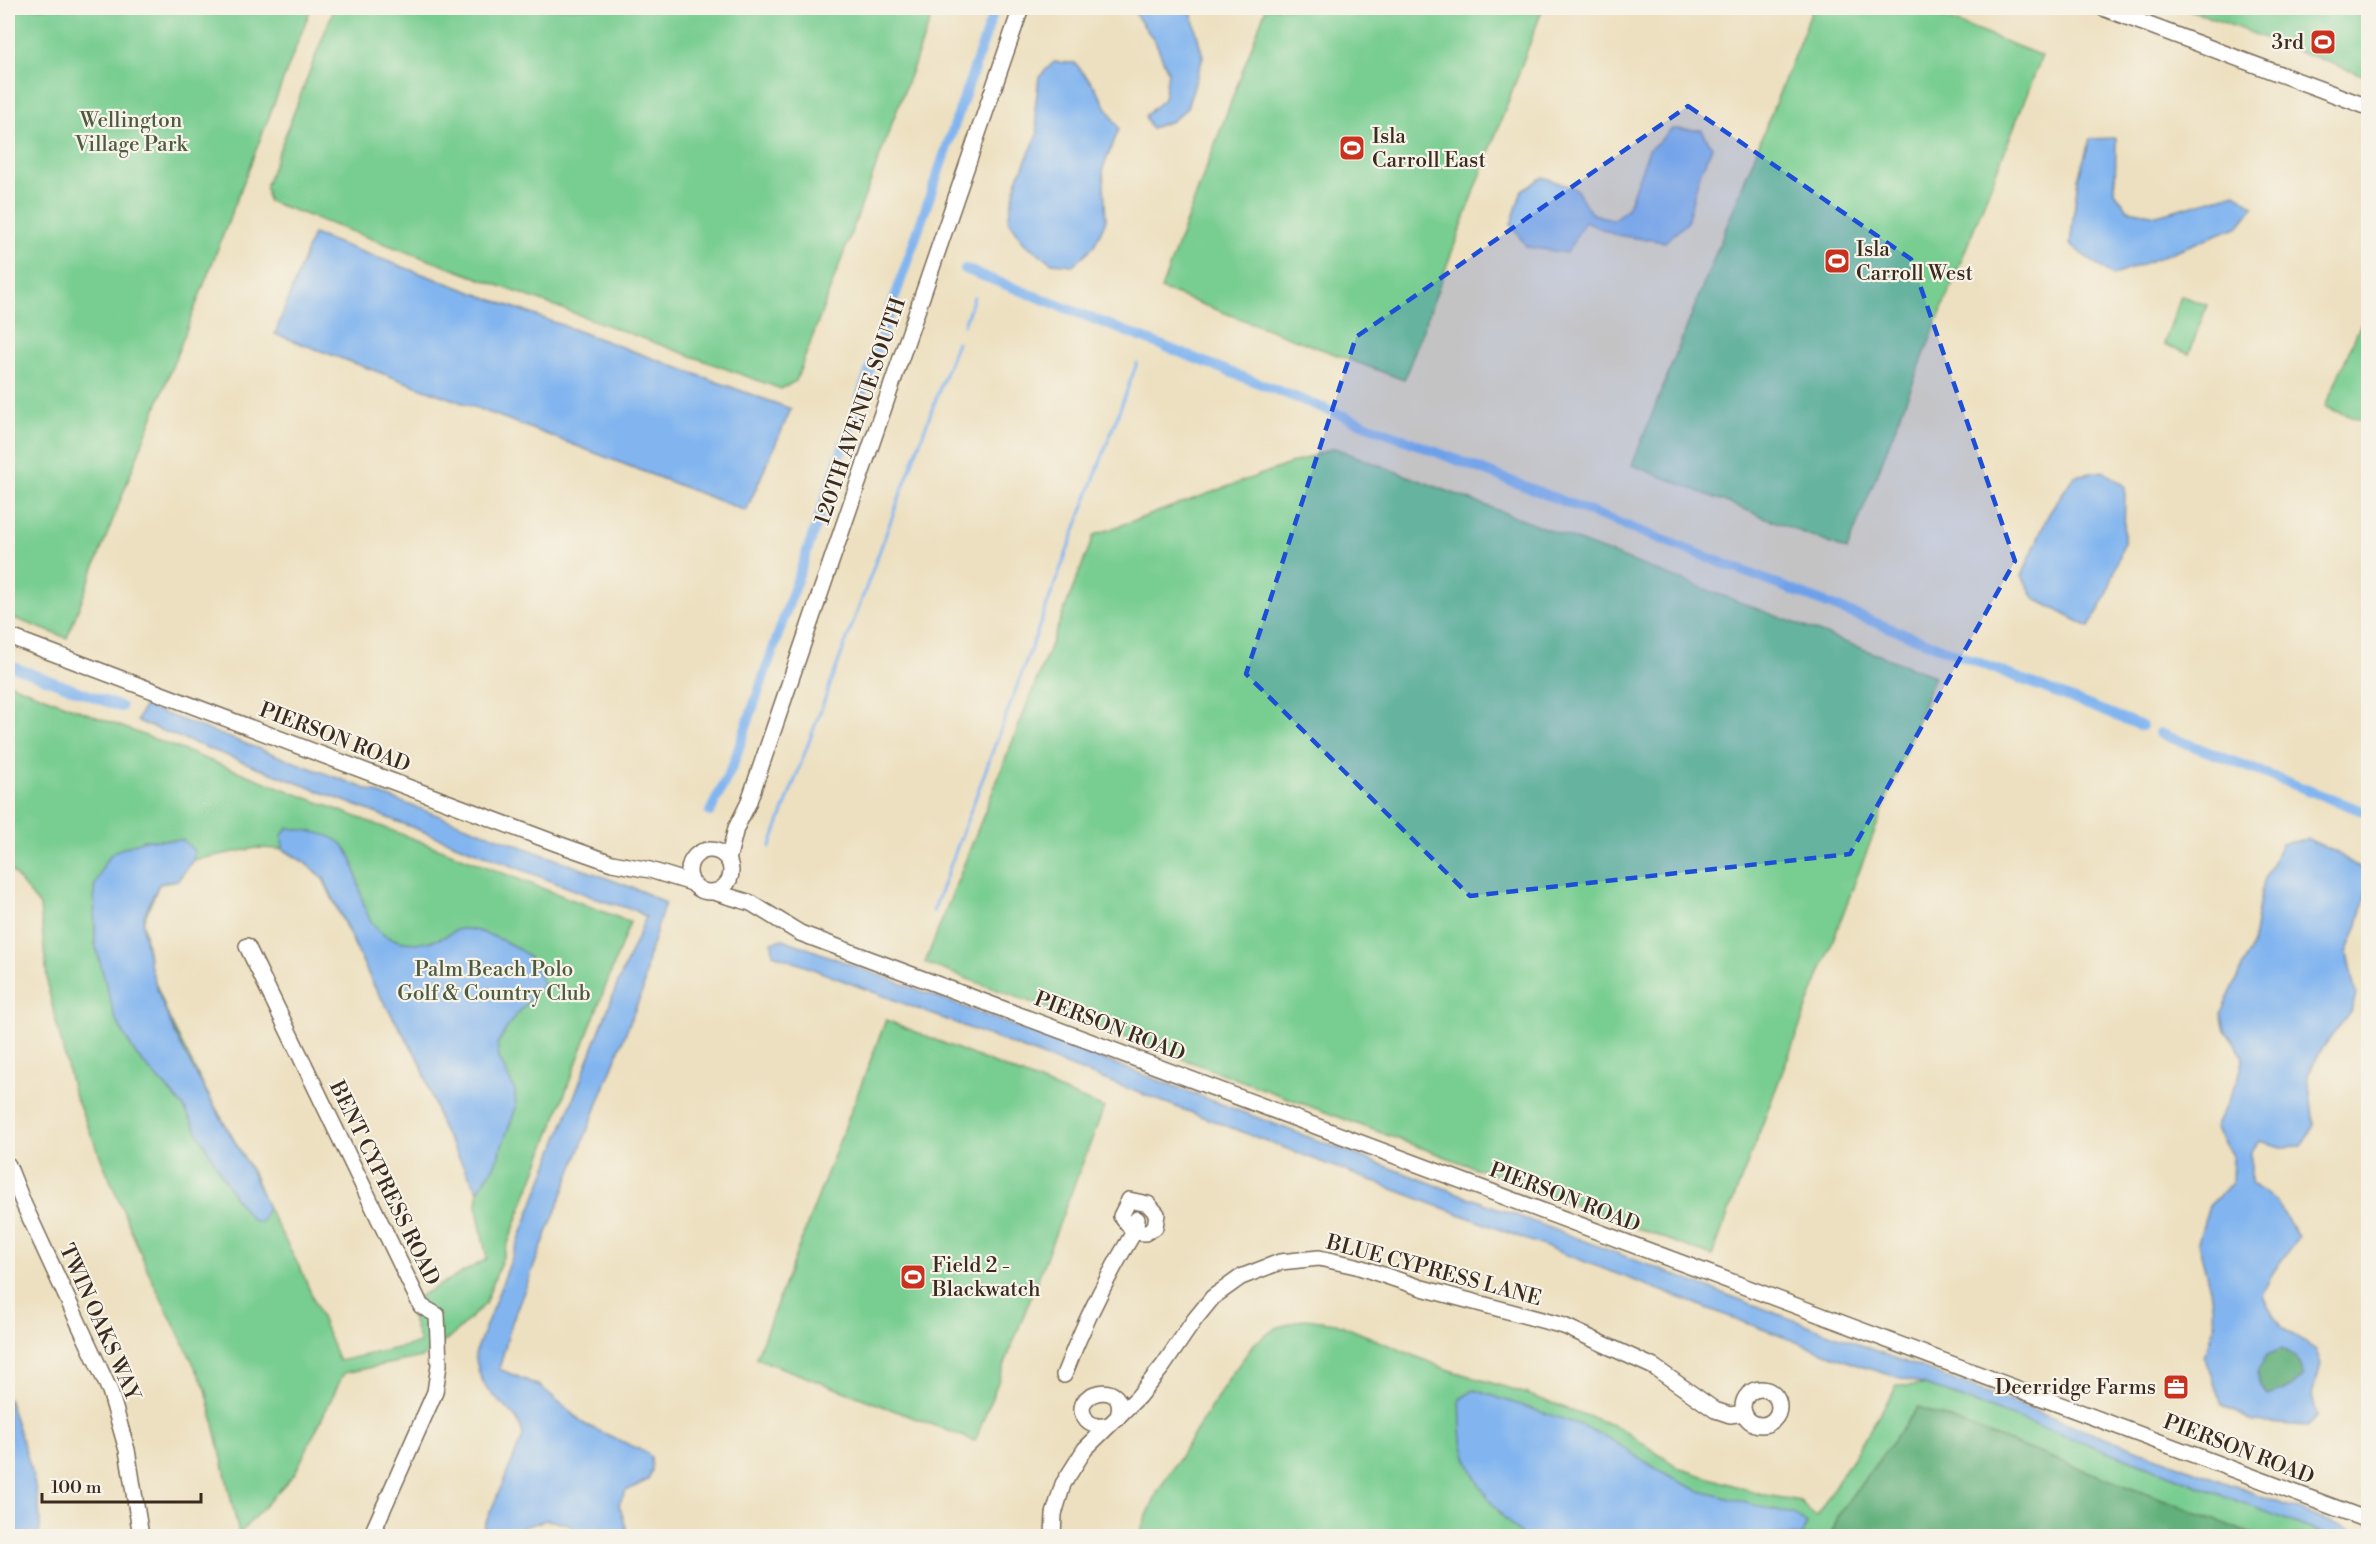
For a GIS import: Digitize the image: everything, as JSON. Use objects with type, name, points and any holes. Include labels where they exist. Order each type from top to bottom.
[{"type":"street","name":"120TH AVENUE SOUTH","points":[[730,867],[736,828],[748,804],[1021,8]]},
{"type":"street","points":[[2103,8],[2368,107]]},
{"type":"street","name":"PIERSON ROAD","points":[[8,636],[558,844],[612,863],[650,870],[692,883]]},
{"type":"street","name":"120TH AVENUE SOUTH","points":[[713,849],[736,828]]},
{"type":"street","points":[[713,849],[724,855],[730,867],[728,883],[714,892],[704,891],[692,883],[688,873],[690,862],[702,851],[713,849]]},
{"type":"street","name":"PIERSON ROAD","points":[[650,870],[677,867],[690,862]]},
{"type":"street","name":"PIERSON ROAD","points":[[730,867],[751,903]]},
{"type":"street","name":"PIERSON ROAD","points":[[714,892],[751,903],[800,933],[2368,1520]]},
{"type":"street","name":"BENT CYPRESS ROAD","points":[[247,946],[421,1306],[437,1315],[440,1365],[435,1392],[371,1536]]},
{"type":"street","name":"TWIN OAKS WAY","points":[[8,1165],[24,1205],[110,1391],[127,1450],[141,1536]]},
{"type":"street","points":[[1064,1376],[1081,1331],[1136,1225]]},
{"type":"street","name":"BLUE CYPRESS LANE","points":[[1053,1536],[1054,1514],[1063,1484],[1085,1449],[1114,1421],[1163,1366],[1189,1327],[1213,1297],[1240,1277],[1280,1262],[1319,1258],[1356,1266],[1422,1288],[1564,1326],[1654,1368],[1715,1410],[1730,1415],[1744,1413]]},
{"type":"highlighted area","points":[[1688,106],[1911,259],[2015,561],[1850,854],[1470,896],[1246,674],[1356,337]]},
{"type":"green space","name":"Wellington Village Park","points":[[8,8],[311,8],[67,638],[8,616]]},
{"type":"green space","points":[[334,8],[935,8],[796,381],[781,389],[268,201],[266,185]]},
{"type":"green space","name":"Isla Carroll East","points":[[1266,8],[1543,8],[1404,380],[1161,289]]},
{"type":"green space","name":"Isla Carroll West","points":[[1813,8],[1919,8],[2042,56],[1847,550],[1632,465]]},
{"type":"green space","name":"3rd","points":[[2185,8],[2368,8],[2368,77]]},
{"type":"green space","points":[[2181,296],[2207,305],[2189,354],[2164,344]]},
{"type":"green space","points":[[2368,307],[2368,423],[2325,407]]},
{"type":"green space","points":[[1334,448],[1934,676],[1712,1256],[925,963],[1094,535]]},
{"type":"green space","name":"Palm Beach Polo Golf & Country Club","points":[[8,683],[630,922],[485,1304],[452,1336],[422,1357],[344,1373],[295,1473],[239,1534],[206,1389],[151,1278],[73,1091],[48,988],[40,906],[8,866]],"holes":[[[256,848],[283,849],[304,862],[323,879],[374,986],[420,1061],[442,1128],[478,1191],[477,1209],[487,1259],[407,1303],[420,1343],[339,1361],[303,1274],[268,1208],[254,1175],[204,1087],[170,1020],[151,972],[143,922],[159,884],[178,880],[193,860]]]},
{"type":"green space","name":"Field 2 - Blackwatch","points":[[886,1020],[1104,1108],[975,1441],[756,1358]]},
{"type":"green space","points":[[1305,1319],[1336,1323],[1446,1369],[1521,1392],[1618,1427],[1681,1469],[1765,1495],[1800,1501],[1816,1517],[1897,1386],[1925,1385],[2123,1457],[2329,1536],[2257,1536],[1918,1407],[1839,1514],[1831,1536],[1138,1536],[1157,1493],[1231,1375],[1255,1343],[1276,1328]]},
{"type":"green space","points":[[2281,1349],[2297,1360],[2303,1376],[2291,1387],[2268,1396],[2260,1386],[2257,1372],[2267,1355]]},
{"type":"green space","points":[[1918,1407],[2257,1536],[1831,1536],[1839,1514]]},
{"type":"water","points":[[1131,8],[1190,8],[1203,57],[1187,108],[1172,121],[1151,128],[1145,116],[1164,99],[1168,72],[1156,43]]},
{"type":"water","points":[[1054,62],[1075,63],[1095,87],[1119,129],[1103,168],[1106,220],[1094,246],[1073,265],[1052,263],[1024,243],[1008,219],[1017,180],[1038,134],[1035,110],[1039,77]]},
{"type":"water","points":[[1672,129],[1702,130],[1712,147],[1699,176],[1687,223],[1665,242],[1615,235],[1585,221],[1567,253],[1527,247],[1511,225],[1522,190],[1543,177],[1576,189],[1591,213],[1612,220],[1627,209],[1649,150]]},
{"type":"water","points":[[2116,138],[2115,192],[2128,210],[2157,215],[2236,193],[2254,207],[2239,226],[2112,276],[2070,245],[2078,179],[2090,139]]},
{"type":"water","points":[[313,234],[791,409],[746,511],[509,420],[275,334]]},
{"type":"water","points":[[2103,471],[2125,486],[2124,543],[2106,597],[2089,627],[2035,599],[2022,576],[2048,515],[2074,476]]},
{"type":"water","points":[[144,706],[641,891],[665,903],[648,958],[643,989],[512,1322],[499,1369],[540,1386],[586,1425],[645,1452],[651,1457],[652,1470],[648,1480],[626,1491],[619,1504],[627,1531],[626,1536],[579,1536],[569,1524],[547,1520],[523,1527],[512,1536],[480,1536],[523,1436],[521,1427],[512,1413],[493,1396],[481,1379],[475,1354],[619,980],[646,917],[635,910],[603,901],[137,721]]},
{"type":"water","points":[[288,828],[323,834],[341,843],[354,865],[370,920],[378,931],[390,938],[408,942],[427,942],[460,929],[475,930],[494,936],[518,949],[531,959],[536,967],[543,984],[512,1020],[497,1044],[499,1058],[515,1091],[516,1108],[495,1165],[478,1191],[442,1128],[420,1061],[374,986],[324,879],[304,862],[283,849],[282,835]]},
{"type":"water","points":[[2308,839],[2337,853],[2368,874],[2368,886],[2358,925],[2347,953],[2356,995],[2351,1011],[2321,1050],[2308,1075],[2314,1125],[2301,1146],[2282,1147],[2259,1141],[2251,1152],[2251,1183],[2276,1201],[2298,1237],[2272,1274],[2262,1295],[2280,1326],[2316,1350],[2321,1364],[2312,1396],[2317,1415],[2307,1426],[2253,1422],[2222,1405],[2204,1356],[2215,1326],[2210,1289],[2198,1242],[2209,1206],[2232,1183],[2233,1157],[2215,1128],[2238,1080],[2244,1057],[2225,1030],[2221,1013],[2252,946],[2263,881],[2282,844]],"holes":[[[2281,1349],[2299,1363],[2303,1376],[2291,1387],[2268,1396],[2260,1386],[2257,1372],[2267,1355]]]},
{"type":"water","points":[[144,840],[183,840],[194,851],[193,860],[178,880],[159,884],[145,913],[143,922],[147,949],[155,983],[168,1017],[268,1208],[261,1222],[252,1220],[235,1198],[183,1106],[136,1055],[115,1018],[95,944],[94,888],[104,864],[113,852]]},
{"type":"water","points":[[783,939],[2368,1536],[2329,1536],[2123,1457],[1925,1385],[1860,1366],[773,954],[772,942]]},
{"type":"water","points":[[1474,1390],[1584,1426],[1613,1441],[1668,1476],[1697,1490],[1792,1513],[1807,1524],[1801,1536],[1522,1536],[1486,1495],[1467,1459],[1462,1440],[1460,1399]]},
{"type":"water","points":[[8,1398],[35,1485],[40,1521],[39,1536],[8,1536]]},
{"type":"waterway","points":[[710,812],[733,765],[995,8]]},
{"type":"waterway","points":[[965,269],[2142,726]]},
{"type":"waterway","points":[[964,325],[974,297]]},
{"type":"waterway","points":[[770,847],[957,342]]},
{"type":"waterway","points":[[933,912],[1137,363]]},
{"type":"waterway","points":[[8,665],[121,707]]},
{"type":"waterway","points":[[2159,733],[2368,813]]},
{"type":"place","name":"3rd","points":[[2323,42]]},
{"type":"place","name":"Isla Carroll East","points":[[1352,148]]},
{"type":"place","name":"Isla Carroll West","points":[[1837,261]]},
{"type":"place","name":"Field 2 - Blackwatch","points":[[913,1277]]},
{"type":"place","name":"Deerridge Farms","points":[[2176,1387]]}]
